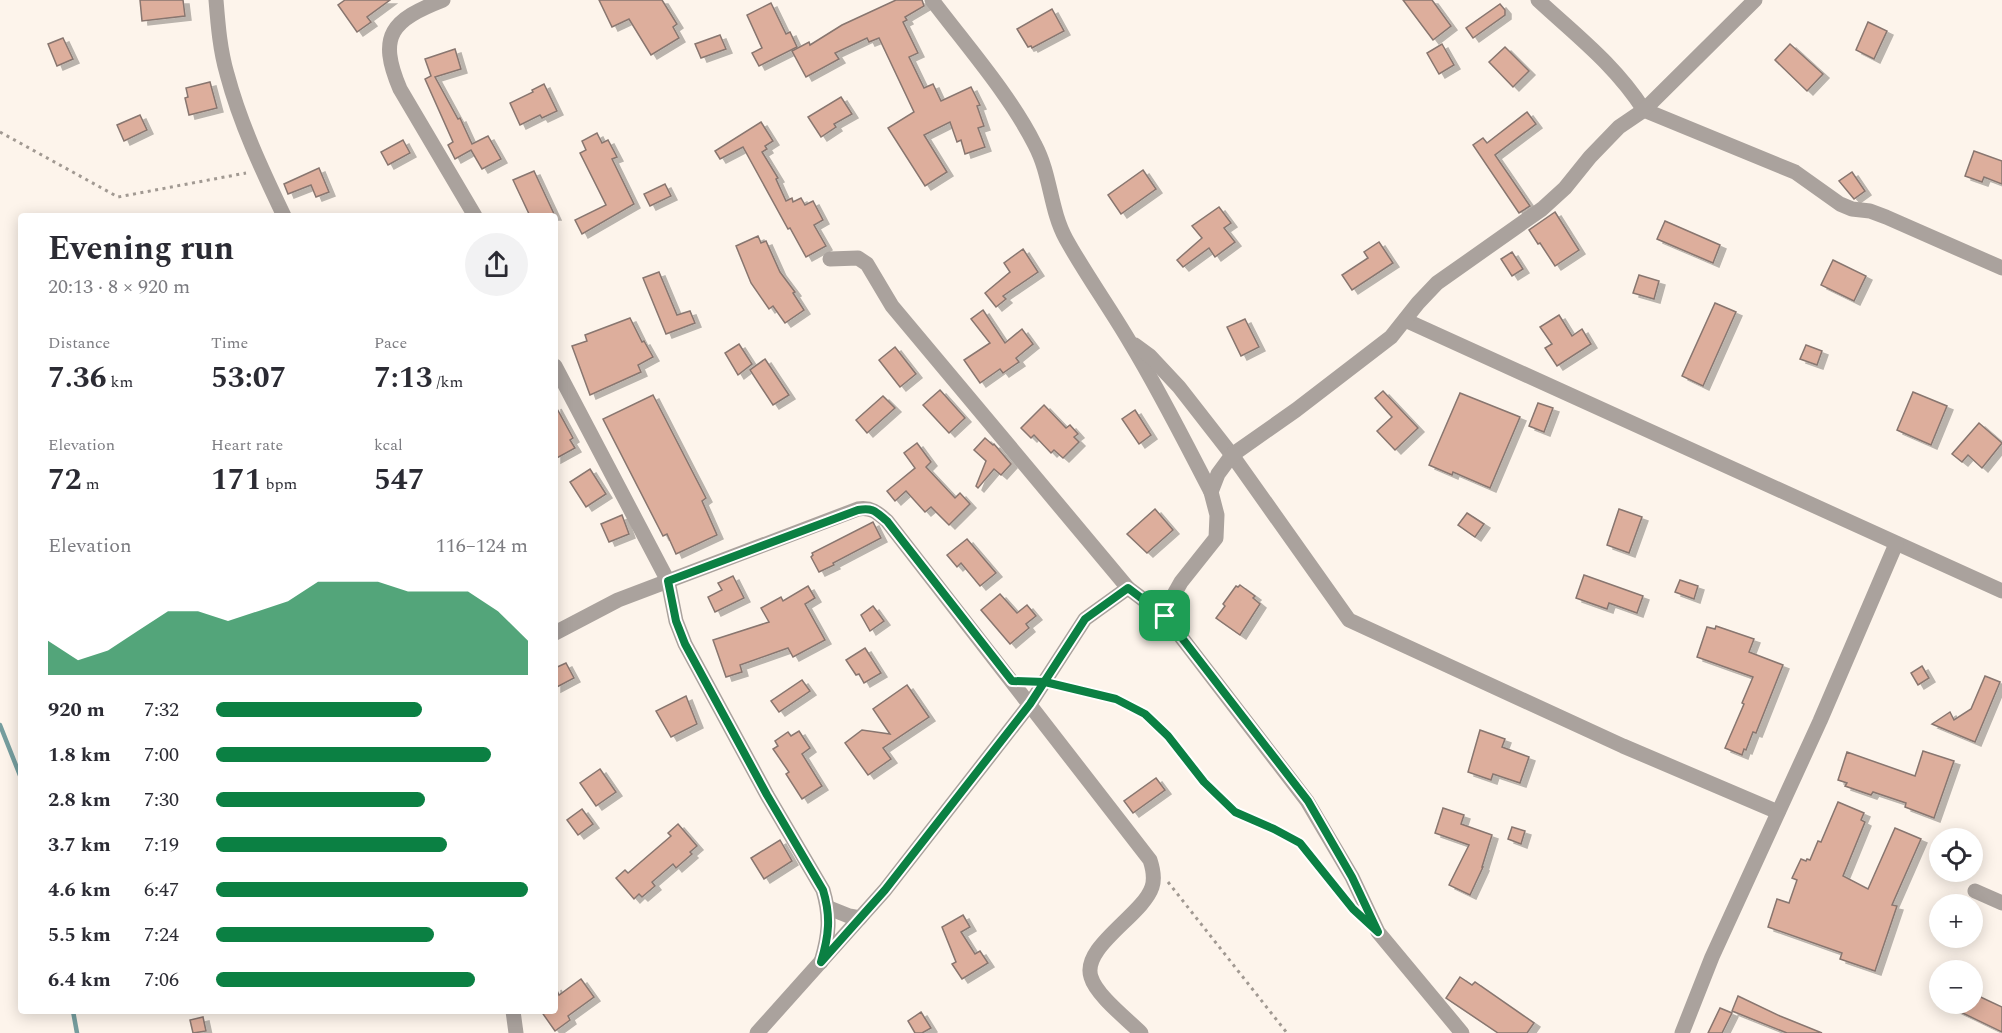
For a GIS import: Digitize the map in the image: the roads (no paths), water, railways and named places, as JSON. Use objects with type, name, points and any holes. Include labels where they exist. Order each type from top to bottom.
[{"type":"street","points":[[216,0],[227,74],[262,170],[283,213]]},
{"type":"street","points":[[443,0],[408,16],[397,25],[389,45],[392,71],[400,89],[473,213]]},
{"type":"street","points":[[932,0],[1011,106],[1036,146],[1048,179],[1053,209],[1065,237],[1094,288],[1130,342],[1211,492],[1216,514],[1216,538],[1180,582],[1167,607],[1165,616]]},
{"type":"street","points":[[1538,0],[1604,58],[1630,87],[1644,110],[1795,172],[1840,204],[1886,217],[2002,268]]},
{"type":"street","points":[[1211,492],[1218,474],[1232,455],[1391,337],[1437,283],[1542,209],[1565,188],[1590,157],[1619,127],[1644,110],[1755,0]]},
{"type":"street","points":[[830,259],[858,258],[867,264],[892,306],[1128,588],[1165,616],[1308,801],[1352,877],[1378,932],[1462,1033]]},
{"type":"street","points":[[1405,320],[2002,591]]},
{"type":"street","points":[[1130,342],[1150,356],[1179,387],[1232,455],[1349,620],[1623,746],[1778,812]]},
{"type":"street","points":[[558,372],[668,581],[676,621],[685,644],[767,795],[816,878],[828,908],[827,942],[821,962]]},
{"type":"street","points":[[558,631],[618,600],[668,581],[858,510],[868,508],[877,512],[887,521],[1150,860],[1154,873],[1152,888],[1142,903],[1097,950],[1090,965],[1091,978],[1100,993],[1141,1033]]},
{"type":"street","points":[[1682,1033],[1712,957],[1896,544]]},
{"type":"street","points":[[762,1030],[885,890],[1030,704],[1085,619],[1128,588]]},
{"type":"street","points":[[1012,681],[1045,682]]},
{"type":"street","points":[[1975,891],[2002,903]]},
{"type":"street","points":[[828,908],[860,918]]},
{"type":"street","points":[[513,1014],[516,1033]]},
{"type":"waterway","points":[[0,725],[18,770]]},
{"type":"waterway","points":[[74,1014],[77,1033]]}]
